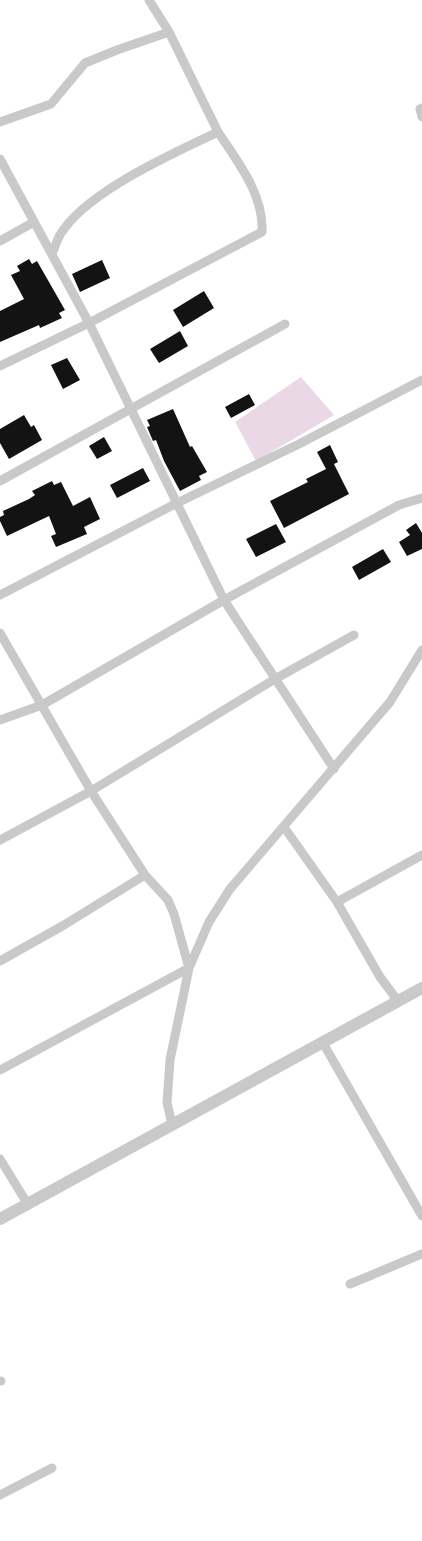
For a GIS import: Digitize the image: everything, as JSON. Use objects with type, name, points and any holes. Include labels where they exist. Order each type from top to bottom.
[{"type":"street","points":[[0,366],[89,323],[262,232],[261,211],[245,171],[218,132],[169,32],[149,0]]},
{"type":"street","points":[[0,122],[51,104],[85,63],[169,32]]},
{"type":"street","points":[[422,108],[420,109],[422,117]]},
{"type":"street","points":[[52,254],[63,230],[86,206],[139,172],[218,132]]},
{"type":"street","points":[[0,159],[89,323],[224,600],[334,769]]},
{"type":"street","points":[[0,241],[34,222]]},
{"type":"street","points":[[0,481],[285,324]]},
{"type":"street","points":[[0,595],[176,503],[299,444],[422,380]]},
{"type":"street","points":[[0,720],[42,704],[224,600],[399,506],[422,498]]},
{"type":"street","points":[[0,633],[91,791],[146,875],[168,900],[174,914],[189,968]]},
{"type":"street","points":[[0,840],[91,791],[275,679],[354,635]]},
{"type":"street","points":[[172,1124],[167,1103],[169,1075],[189,968],[209,922],[230,889],[390,702],[422,650]]},
{"type":"street","points":[[284,827],[337,902],[380,978],[398,1001]]},
{"type":"street","points":[[337,902],[422,856]]},
{"type":"street","points":[[0,961],[64,925],[146,875]]},
{"type":"street","points":[[0,1070],[189,968]]},
{"type":"street","points":[[0,1218],[422,988]]},
{"type":"street","points":[[323,1043],[422,1216]]},
{"type":"street","points":[[0,1159],[27,1203]]},
{"type":"street","points":[[350,1284],[422,1254]]},
{"type":"street","points":[[0,1495],[52,1468]]},
{"type":"shaded area","points":[[301,377],[334,415],[256,461],[235,422]]},
{"type":"building","points":[[29,259],[32,264],[37,261],[65,310],[59,313],[62,318],[40,328],[39,325],[0,342],[0,311],[24,299],[11,275],[20,271],[17,266]]},
{"type":"building","points":[[102,260],[110,278],[80,292],[72,274]]},
{"type":"building","points":[[204,291],[214,308],[183,327],[173,310]]},
{"type":"building","points":[[180,331],[188,346],[159,363],[150,349]]},
{"type":"building","points":[[67,358],[80,380],[63,389],[51,365]]},
{"type":"building","points":[[249,394],[255,405],[231,418],[225,407]]},
{"type":"building","points":[[173,409],[190,447],[192,446],[207,472],[199,476],[201,480],[180,491],[164,461],[156,440],[153,441],[147,427],[150,426],[147,420]]},
{"type":"building","points":[[24,415],[31,427],[34,425],[42,440],[9,459],[0,443],[0,429]]},
{"type":"building","points":[[104,437],[112,451],[97,459],[89,446]]},
{"type":"building","points":[[330,445],[338,462],[334,464],[349,494],[284,528],[270,501],[308,482],[306,479],[326,469],[317,452]]},
{"type":"building","points":[[143,468],[150,481],[117,498],[110,485]]},
{"type":"building","points":[[52,481],[54,485],[61,482],[73,506],[90,497],[100,519],[84,527],[87,534],[56,547],[51,536],[56,534],[49,516],[7,536],[0,521],[0,517],[4,515],[3,511],[29,499],[35,495],[32,491]]},
{"type":"building","points":[[416,523],[422,533],[422,549],[407,556],[399,542],[410,535],[406,530]]},
{"type":"building","points":[[276,524],[286,542],[256,557],[246,539]]},
{"type":"building","points":[[383,549],[391,562],[359,580],[352,567]]}]
